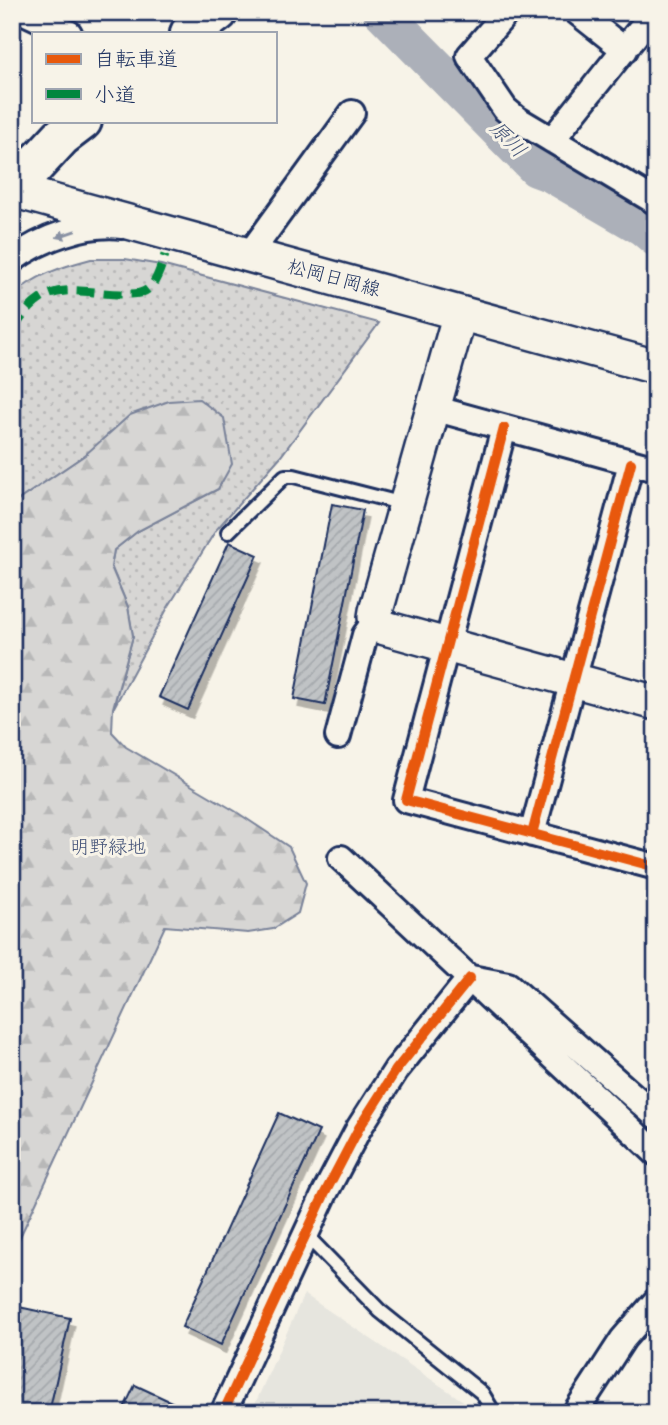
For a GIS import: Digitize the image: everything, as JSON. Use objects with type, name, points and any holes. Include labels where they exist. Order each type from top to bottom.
[{"type":"main road","points":[[191,32],[218,12]]},
{"type":"main road","points":[[12,190],[61,137],[81,122]]},
{"type":"main road","name":"松岡日岡線","points":[[12,190],[656,366]]},
{"type":"main road","points":[[460,313],[375,621],[383,629],[656,704]]},
{"type":"street","points":[[24,12],[67,32]]},
{"type":"street","points":[[507,12],[469,56],[505,109],[656,202]]},
{"type":"street","points":[[578,12],[625,50]]},
{"type":"street","points":[[552,140],[654,12]]},
{"type":"street","points":[[249,255],[352,113]]},
{"type":"street","points":[[12,260],[43,242],[78,230],[113,225],[157,230]]},
{"type":"street","points":[[433,408],[656,469]]},
{"type":"street","points":[[504,428],[406,800],[655,864]]},
{"type":"street","points":[[532,834],[631,463]]},
{"type":"street","points":[[338,736],[365,635],[375,621]]},
{"type":"street","points":[[341,858],[656,1153]]},
{"type":"street","points":[[470,978],[508,985],[656,1116]]},
{"type":"street","points":[[223,1413],[325,1193],[366,1116],[396,1070],[470,978]]},
{"type":"street","points":[[575,1413],[623,1339],[656,1301]]},
{"type":"lane","points":[[228,532],[285,476],[406,505]]},
{"type":"lane","points":[[306,1235],[380,1311],[482,1393],[494,1413]]},
{"type":"shaded area","points":[[304,1294],[481,1413],[251,1413]]},
{"type":"green space","points":[[91,259],[125,259],[161,265],[379,323],[281,456],[216,530],[167,609],[113,709],[133,636],[128,607],[111,566],[114,550],[138,531],[218,489],[85,455],[20,499],[12,508],[12,296],[30,282],[49,273]]},
{"type":"green space","name":"明野緑地","points":[[199,399],[224,418],[232,464],[218,489],[138,531],[114,550],[111,567],[128,607],[133,636],[113,708],[112,732],[126,747],[235,811],[289,847],[306,883],[298,913],[273,929],[248,933],[165,926],[12,1254],[12,508],[20,499],[85,455],[130,415],[169,401]]},
{"type":"building","points":[[332,504],[363,510],[325,705],[294,699]]},
{"type":"building","points":[[229,542],[258,555],[188,710],[159,697]]},
{"type":"building","points":[[279,1113],[319,1131],[221,1345],[182,1327]]},
{"type":"building","points":[[19,1307],[70,1318],[49,1413],[12,1413],[12,1373],[20,1338],[12,1336]]},
{"type":"building","points":[[135,1385],[195,1413],[134,1413],[124,1408]]},
{"type":"waterway","name":"原川","points":[[382,12],[536,168],[552,174],[643,227],[656,238]]},
{"type":"marked path","points":[[12,331],[36,302],[48,295],[72,291],[128,294],[145,291],[156,278],[165,255]]},
{"type":"cycle path","points":[[504,428],[406,800],[656,867]]},
{"type":"cycle path","points":[[532,834],[631,463]]},
{"type":"cycle path","points":[[223,1413],[325,1193],[359,1128],[396,1070],[470,978]]}]
